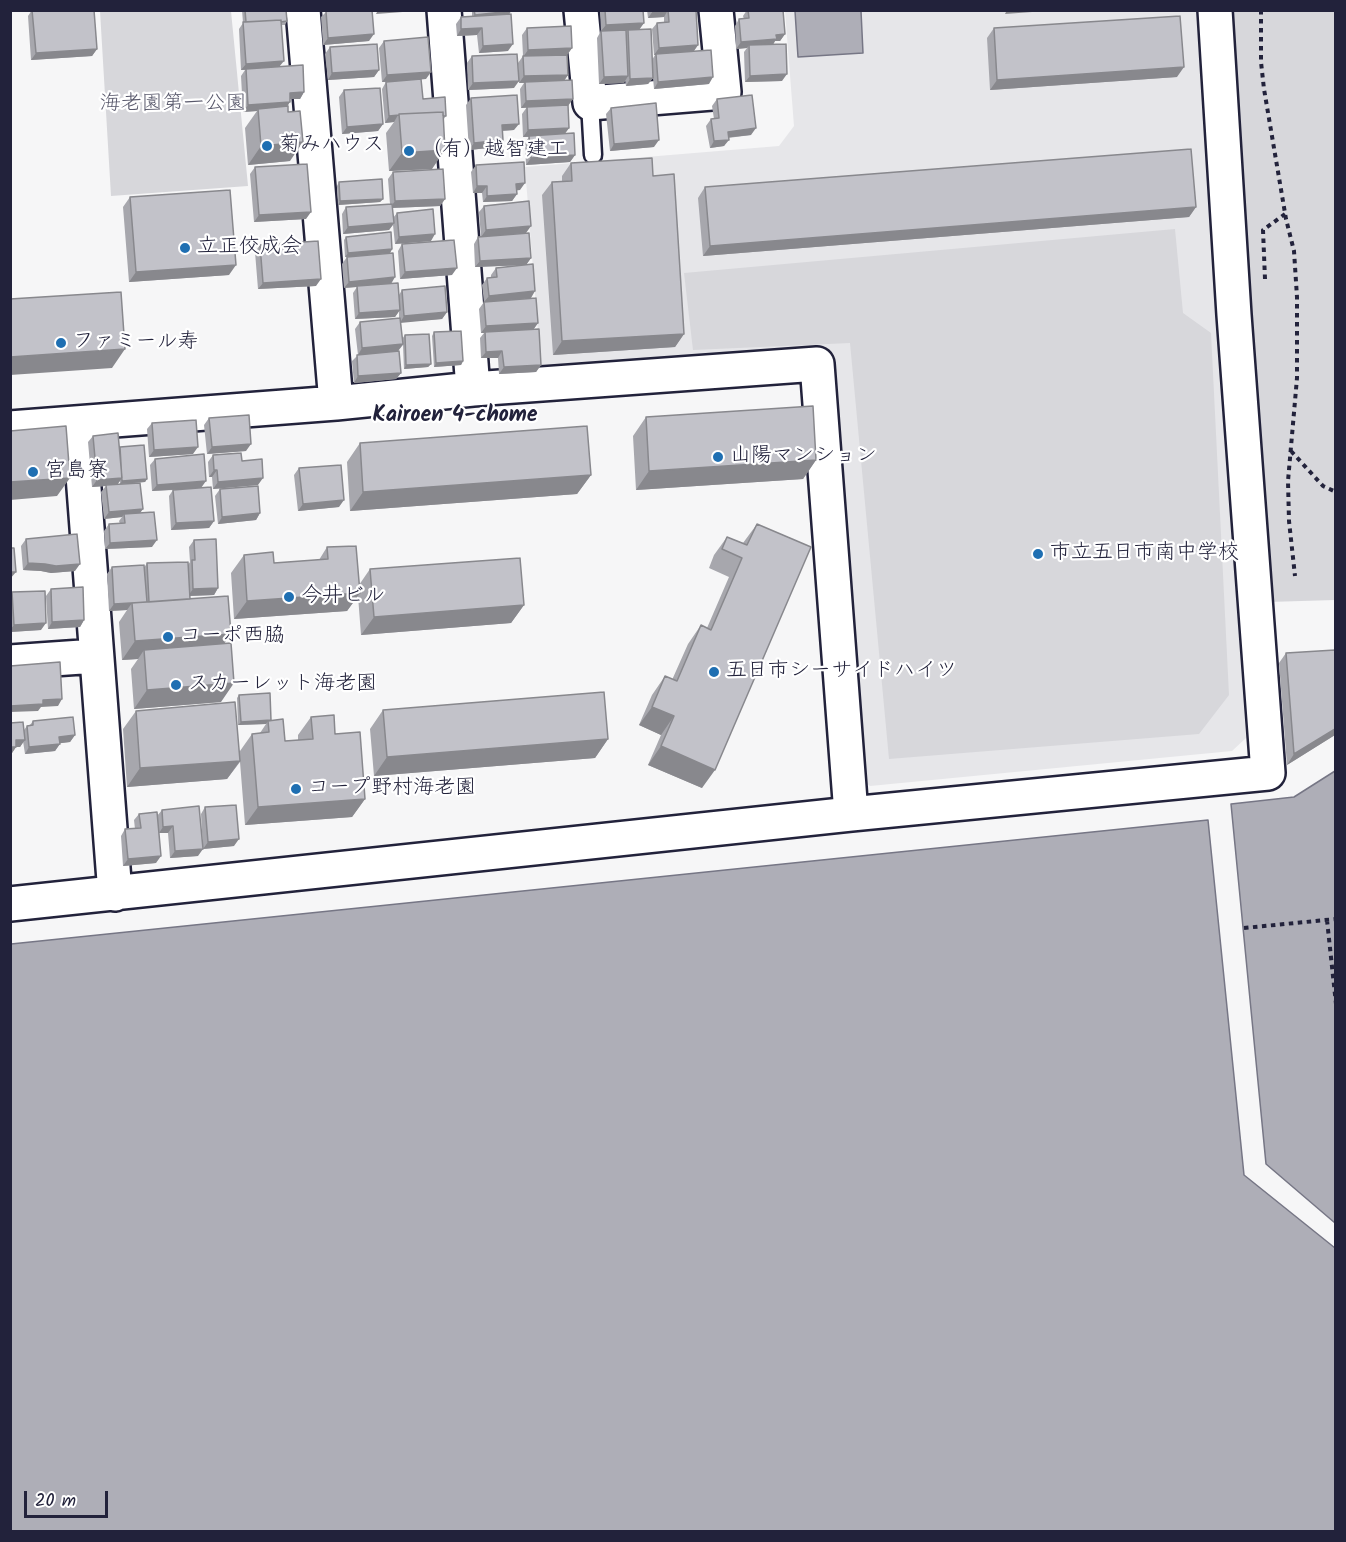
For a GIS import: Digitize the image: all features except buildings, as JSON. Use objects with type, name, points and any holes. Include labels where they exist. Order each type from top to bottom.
[{"type":"street","points":[[303,10],[336,403]]},
{"type":"street","points":[[444,10],[474,389]]},
{"type":"street","points":[[582,10],[590,103],[724,92],[716,10]]},
{"type":"street","points":[[10,904],[1268,772],[1235,327],[1215,10]]},
{"type":"street","points":[[10,428],[336,403],[474,389],[816,364],[851,814]]},
{"type":"street","points":[[79,423],[115,894]]},
{"type":"street","points":[[10,662],[96,656]]},
{"type":"lane","points":[[590,103],[593,155]]},
{"type":"path","points":[[1261,10],[1261,62],[1264,89],[1286,219],[1294,251],[1297,297],[1297,378],[1288,481],[1289,521],[1295,576]]},
{"type":"path","points":[[1291,451],[1323,486],[1335,492]]},
{"type":"path","points":[[1244,928],[1335,919]]},
{"type":"path","points":[[1327,920],[1335,1004]]},
{"type":"shaded area","name":"市立五日市南中学校","points":[[785,11],[1196,11],[1246,738],[1232,751],[870,786],[860,779],[826,348],[541,371],[525,167],[779,146],[794,126]]},
{"type":"shaded area","points":[[795,11],[861,11],[863,53],[798,57]]},
{"type":"shaded area","points":[[1335,771],[1335,1223],[1266,1164],[1231,804],[1294,797]]},
{"type":"shaded area","points":[[1208,820],[1244,1175],[1335,1248],[1335,1531],[11,1531],[11,944]]},
{"type":"green space","name":"海老園第一公園","points":[[100,11],[231,11],[248,186],[111,196]]},
{"type":"green space","points":[[1227,11],[1335,11],[1335,600],[1268,602]]},
{"type":"green space","points":[[1175,229],[1183,313],[1211,333],[1229,695],[1199,734],[889,759],[850,343],[693,350],[684,273]]},
{"type":"place","name":"菊みハウス","points":[[267,146]]},
{"type":"place","name":"（有）越智建工","points":[[409,151]]},
{"type":"place","name":"立正佼成会","points":[[185,248]]},
{"type":"place","name":"ファミール寿","points":[[61,343]]},
{"type":"place","name":"山陽マンション","points":[[718,457]]},
{"type":"place","name":"宮島寮","points":[[33,472]]},
{"type":"place","name":"市立五日市南中学校","points":[[1038,554]]},
{"type":"place","name":"今井ビル","points":[[289,597]]},
{"type":"place","name":"コーポ西脇","points":[[168,637]]},
{"type":"place","name":"五日市シーサイドハイツ","points":[[714,672]]},
{"type":"place","name":"スカーレット海老園","points":[[176,685]]},
{"type":"place","name":"コープ野村海老園","points":[[296,789]]},
{"type":"district","name":"Kairoen 4-chome","points":[[455,417]]}]
